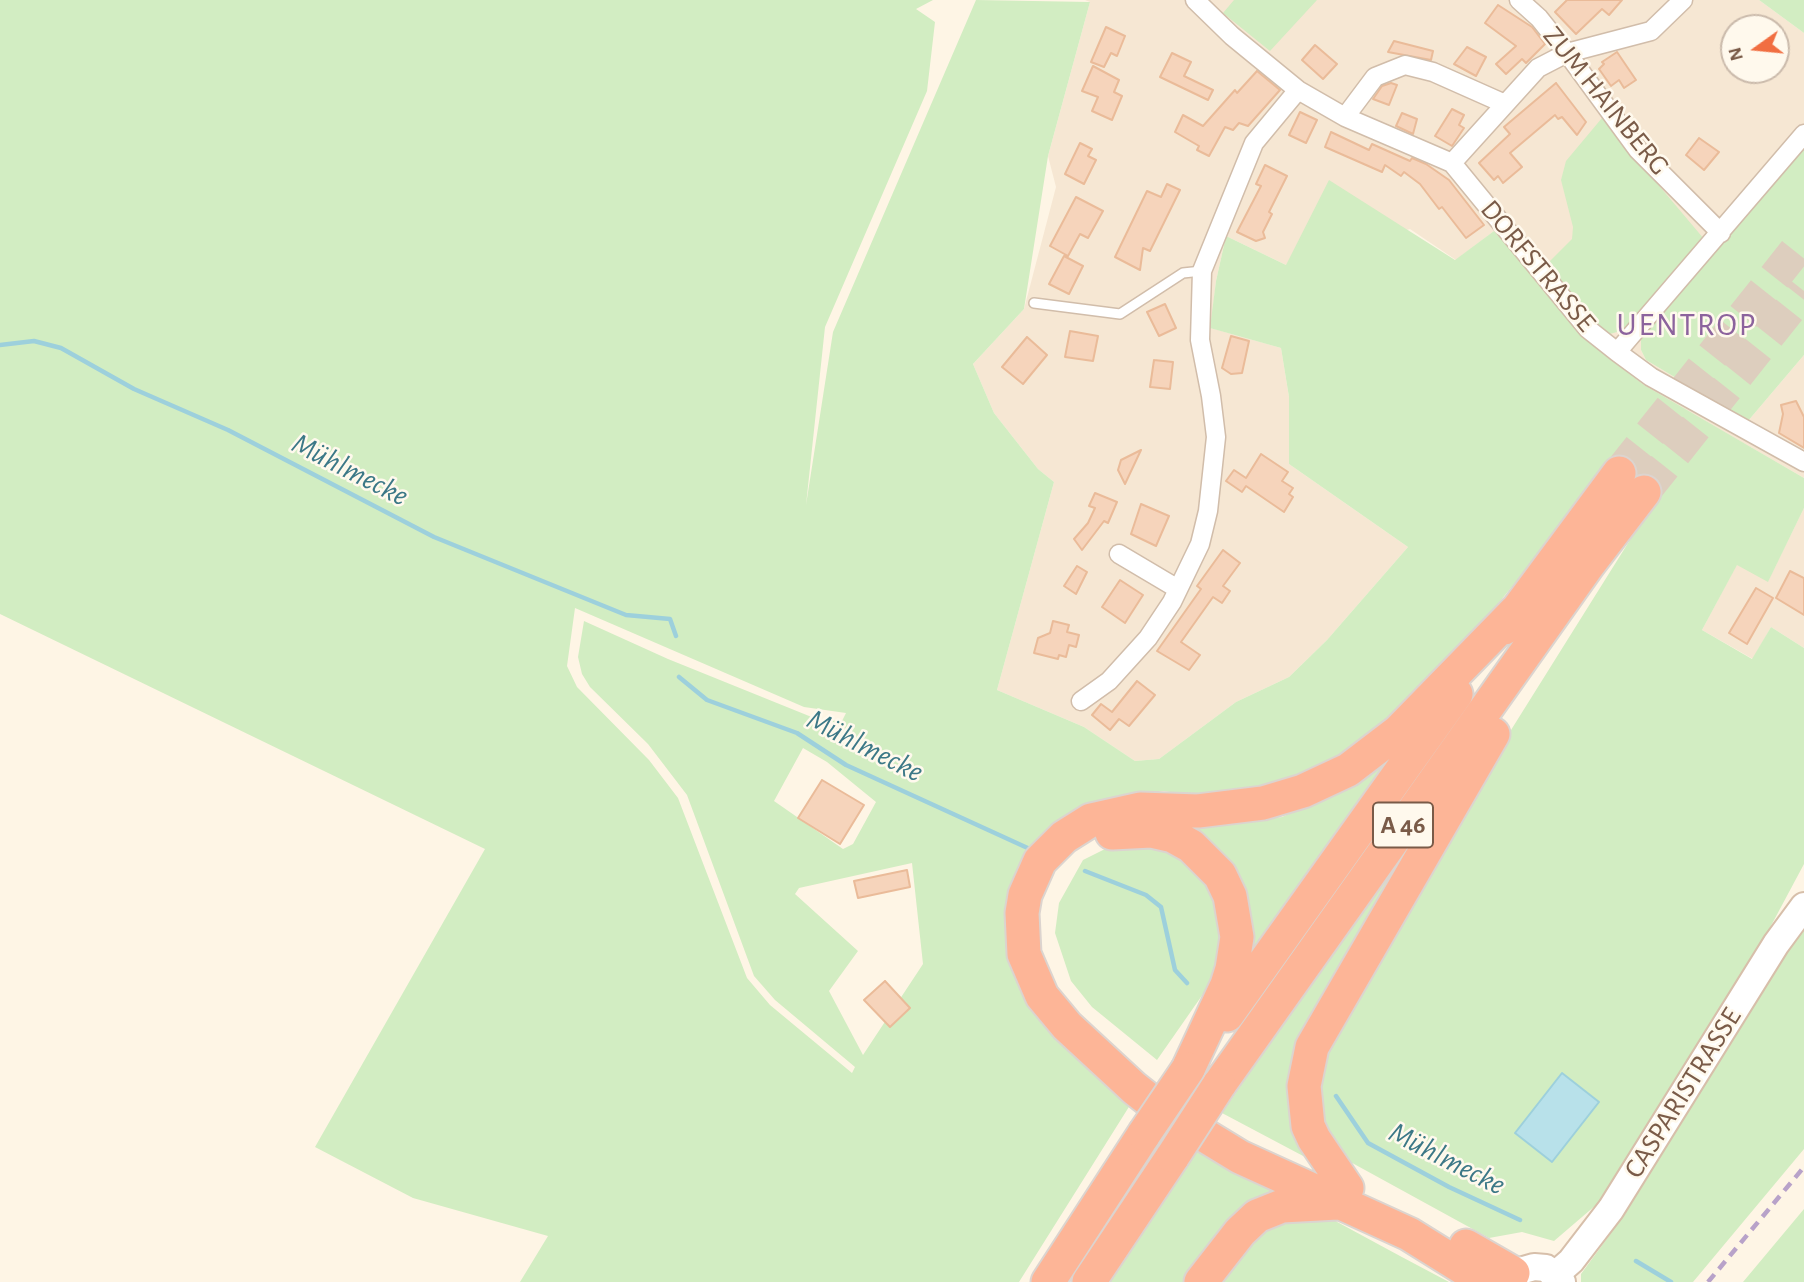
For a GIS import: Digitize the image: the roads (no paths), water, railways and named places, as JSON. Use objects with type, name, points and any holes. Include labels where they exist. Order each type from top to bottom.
[{"type":"highway","name":"A 46","points":[[1048,1282],[1188,1069],[1516,611],[1632,482],[1588,565],[1219,1085],[1089,1282]]},
{"type":"highway","points":[[1345,1195],[1308,1126],[1304,1086],[1312,1047],[1588,565]]},
{"type":"highway","points":[[1501,1279],[1420,1222],[1240,1157],[1158,1107],[1095,1054],[1042,996],[1031,975],[1021,935],[1025,895],[1031,877],[1049,849],[1091,820],[1140,809],[1207,811],[1262,803],[1303,791],[1348,770],[1399,731],[1516,611]]},
{"type":"highway","points":[[1188,1069],[1232,969],[1237,937],[1230,896],[1208,861],[1191,846],[1173,836],[1132,830],[1097,838],[1061,864],[1047,889],[1039,916],[1042,952],[1064,995],[1113,1047],[1181,1098],[1345,1195]]},
{"type":"highway","points":[[1202,1282],[1240,1232],[1257,1216],[1282,1206],[1345,1195]]},
{"type":"main road","name":"CASPARISTRASSE","points":[[1559,1278],[1611,1209],[1776,944],[1804,906]]},
{"type":"main road","points":[[1501,1279],[1534,1267],[1546,1268],[1559,1278]]},
{"type":"street","name":"DORFSTRASSE","points":[[1195,0],[1232,36],[1298,90],[1345,117],[1452,163],[1588,329],[1651,377],[1804,462]]},
{"type":"street","name":"ZUM HAINBERG","points":[[1519,0],[1539,18],[1567,53],[1638,150],[1721,233]]},
{"type":"street","points":[[1452,163],[1538,68],[1567,53],[1651,31],[1683,0]]},
{"type":"street","points":[[1345,117],[1375,77],[1405,65],[1433,72],[1505,104]]},
{"type":"street","points":[[1081,701],[1109,681],[1148,638],[1178,589],[1200,544],[1208,511],[1214,458],[1212,396],[1200,340],[1202,271],[1254,143],[1298,90]]},
{"type":"street","points":[[1617,352],[1804,134]]},
{"type":"street","points":[[1119,554],[1178,589]]},
{"type":"lane","points":[[1034,303],[1120,314],[1183,273],[1202,271]]},
{"type":"water","points":[[1562,1073],[1599,1102],[1552,1162],[1515,1133]]},
{"type":"waterway","name":"Mühlmecke","points":[[0,345],[34,341],[61,348],[134,389],[228,430],[434,537],[626,615],[670,619],[676,636]]},
{"type":"waterway","name":"Mühlmecke","points":[[679,677],[707,700],[797,733],[846,765],[1032,850]]},
{"type":"waterway","name":"Mühlmecke","points":[[1085,871],[1146,895],[1161,907],[1175,970],[1187,983]]},
{"type":"waterway","name":"Mühlmecke","points":[[1336,1096],[1368,1143],[1449,1187],[1520,1220]]},
{"type":"waterway","name":"Mühlmecke","points":[[1636,1261],[1671,1282]]},
{"type":"tunnel","points":[[1619,473],[1804,240]]},
{"type":"tunnel","points":[[1644,492],[1804,291]]},
{"type":"railway","points":[[1708,1282],[1804,1167]]},
{"type":"district","name":"UENTROP","points":[[1687,325]]}]
